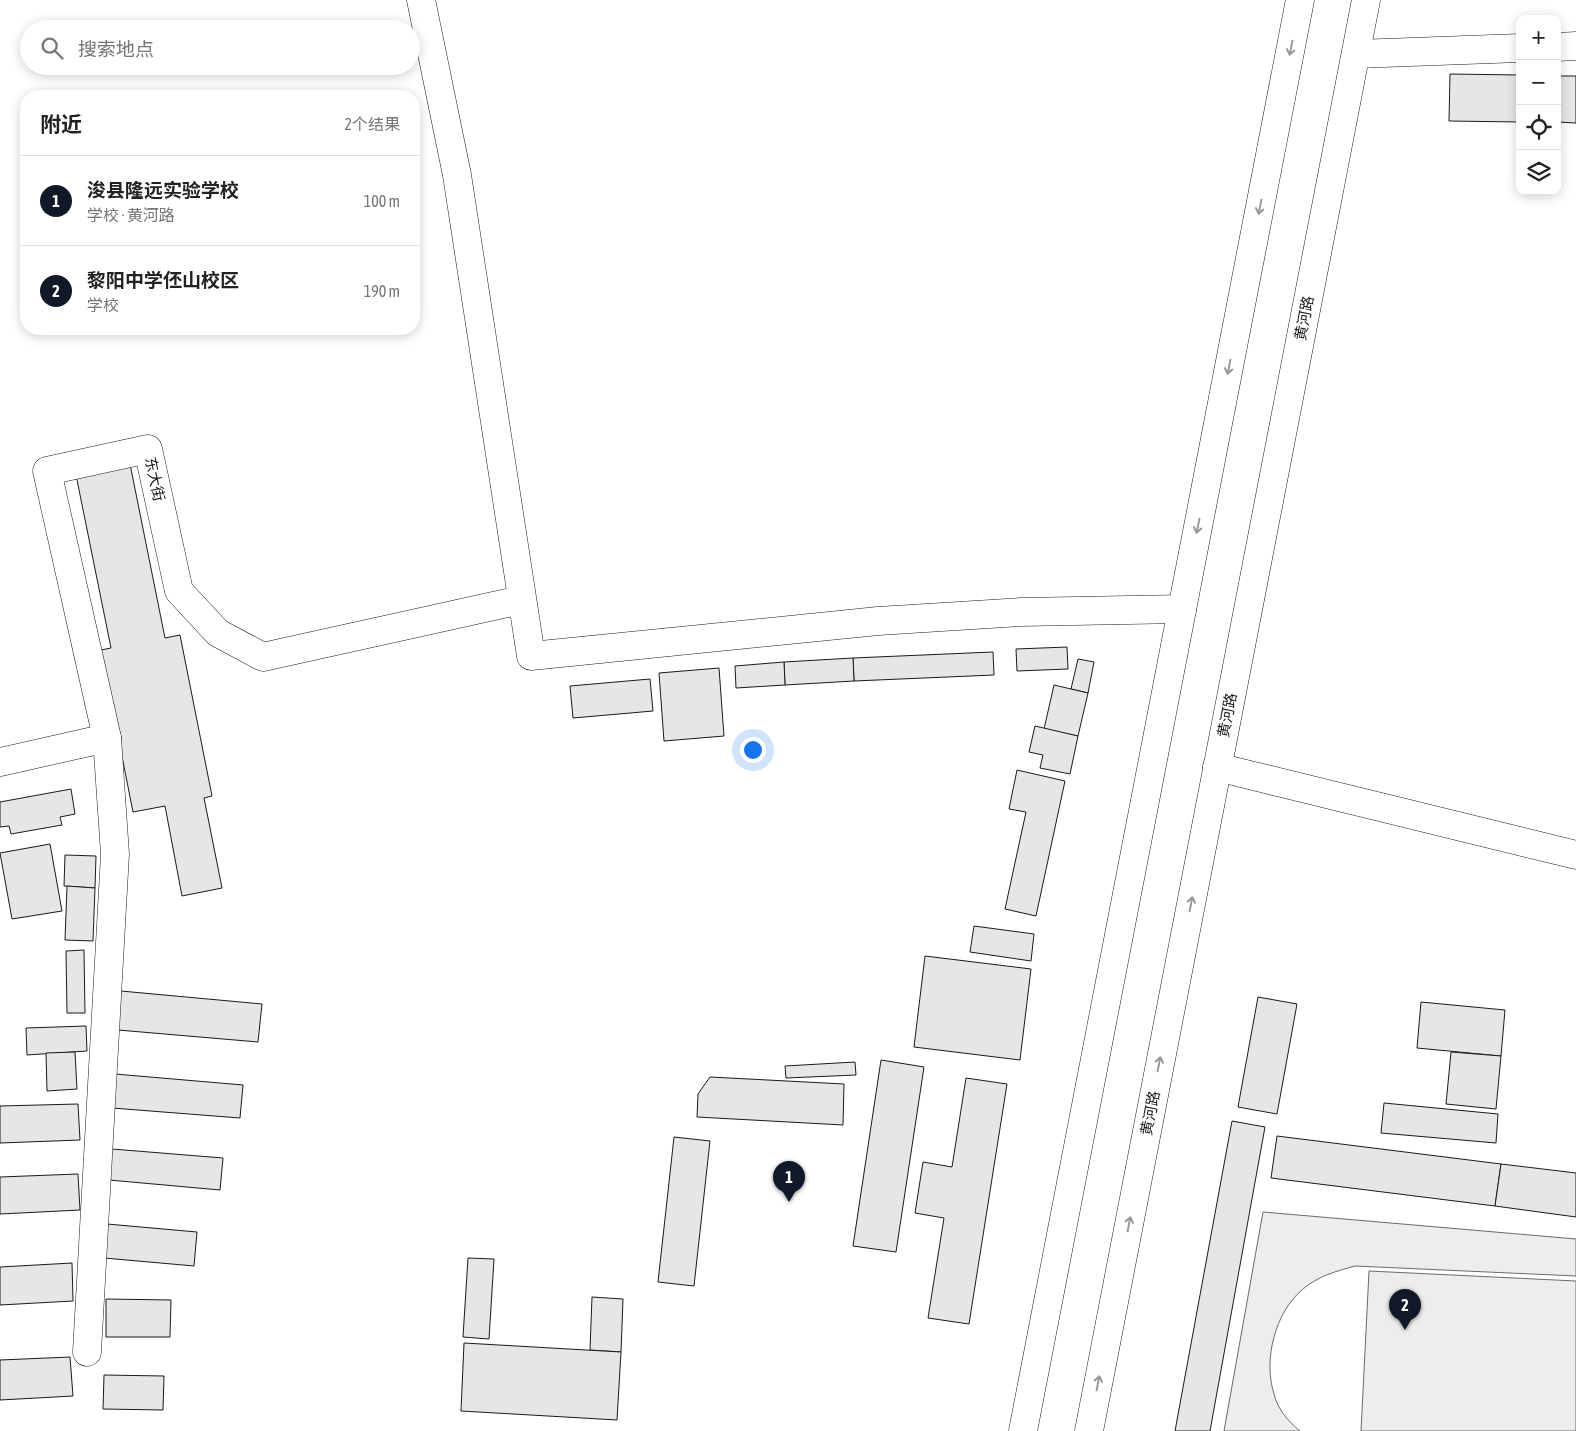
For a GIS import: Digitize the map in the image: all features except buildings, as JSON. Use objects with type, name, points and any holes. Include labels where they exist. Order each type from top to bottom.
[{"type":"street","points":[[421,0],[458,185],[496,418],[521,600],[531,656],[878,621],[1021,612],[1182,609]]},
{"type":"street","points":[[1023,1431],[1300,0]]},
{"type":"street","name":"黄河路","points":[[1089,1431],[1366,0]]},
{"type":"street","points":[[1561,47],[1576,46]]},
{"type":"street","points":[[1356,54],[1516,48]]},
{"type":"street","name":"东大街","points":[[107,738],[47,471],[148,449],[179,591],[218,633],[263,657],[521,600]]},
{"type":"street","points":[[0,762],[107,738],[115,854],[86,1352]]},
{"type":"street","points":[[1217,767],[1576,855]]},
{"type":"shaded area","points":[[1263,1212],[1576,1239],[1576,1276],[1355,1266],[1321,1277],[1303,1289],[1285,1310],[1274,1337],[1271,1352],[1271,1381],[1276,1400],[1284,1415],[1300,1431],[1224,1431]]},
{"type":"shaded area","points":[[1369,1271],[1576,1281],[1576,1431],[1361,1431]]},
{"type":"place","name":"浚县隆远实验学校","points":[[789,1202]]},
{"type":"place","name":"黎阳中学伾山校区","points":[[1405,1330]]}]
